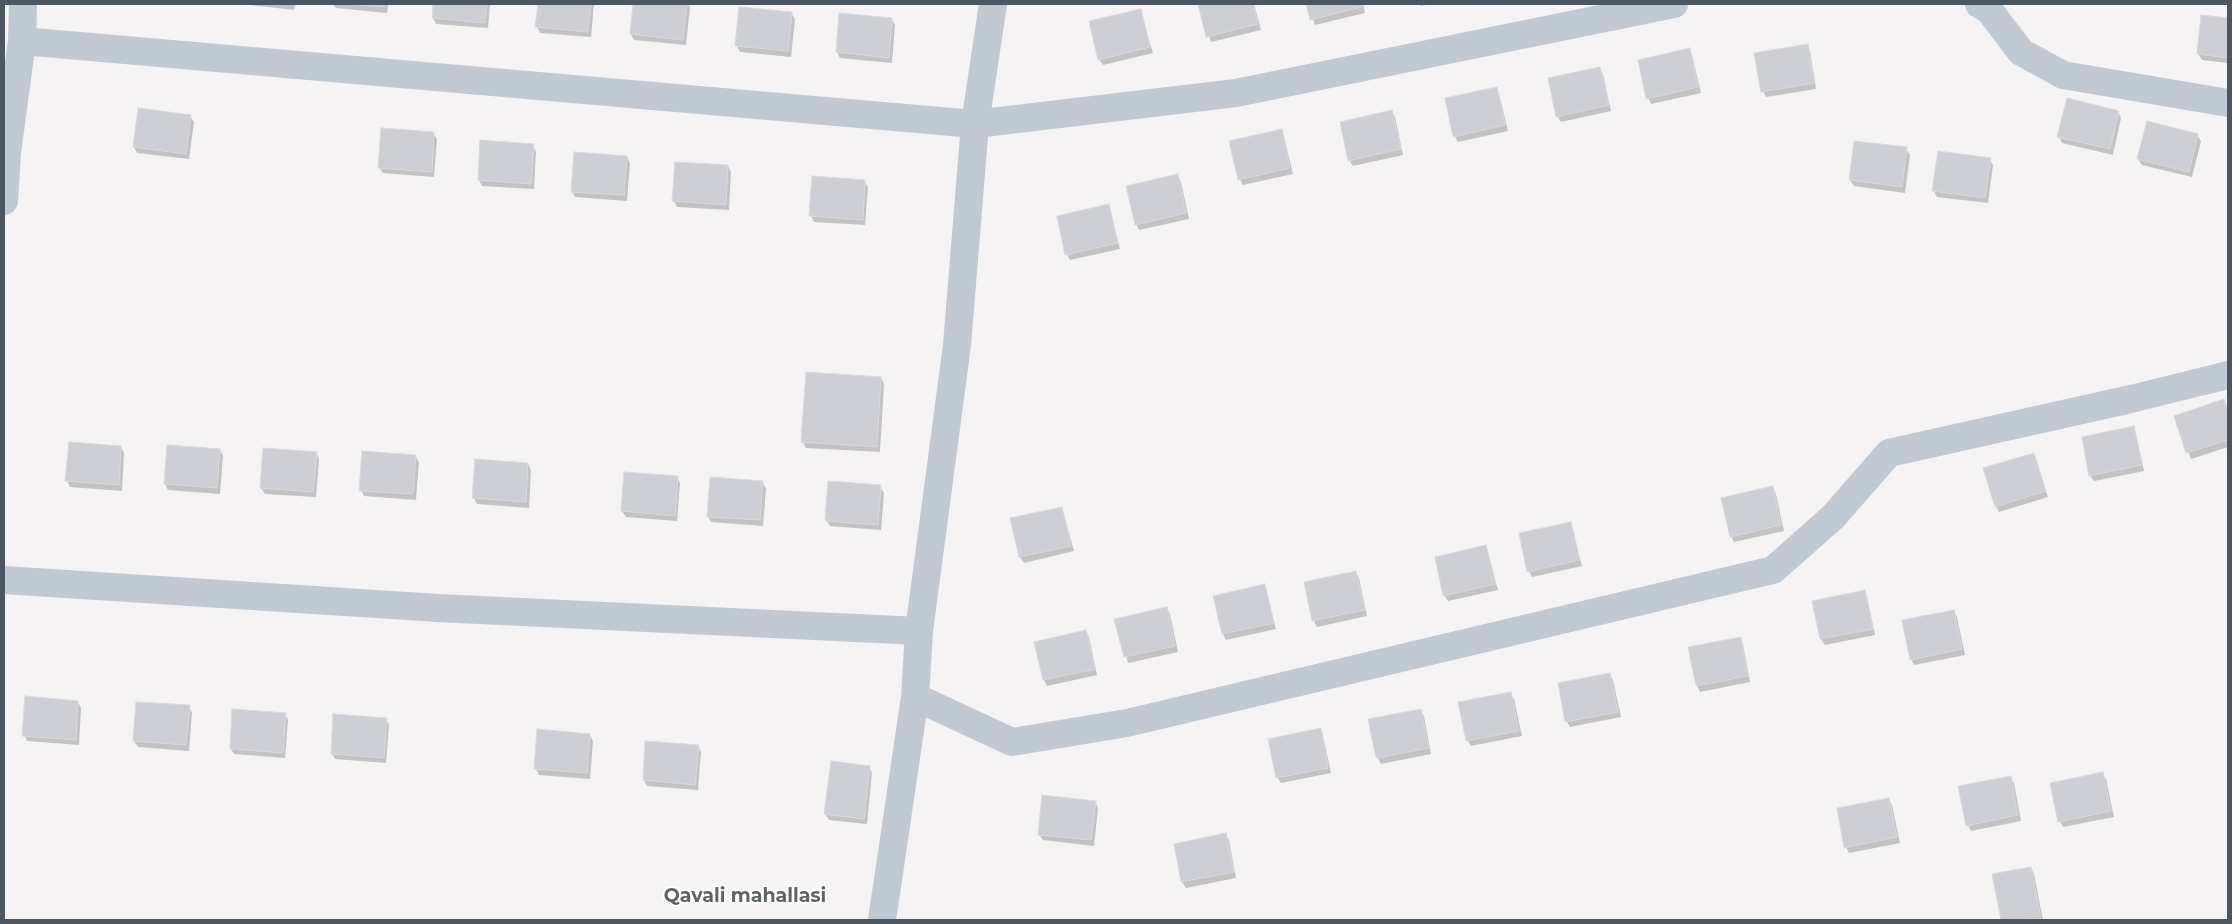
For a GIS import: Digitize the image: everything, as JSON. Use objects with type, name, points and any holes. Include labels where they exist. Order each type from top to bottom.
[{"type":"street","points":[[4,201],[5,153],[22,41],[23,4]]},
{"type":"street","points":[[882,920],[915,697],[919,631],[957,345],[975,124],[993,4]]},
{"type":"street","points":[[22,41],[975,124],[1236,93],[1674,4]]},
{"type":"street","points":[[1979,4],[1989,10],[2021,52],[2063,76],[2228,104]]},
{"type":"street","points":[[915,697],[1012,742],[1127,723],[1773,570],[1833,517],[1889,453],[2131,399],[2228,375]]},
{"type":"street","points":[[4,580],[438,608],[919,631]]},
{"type":"building","points":[[346,4],[385,4],[384,7]]},
{"type":"building","points":[[433,4],[487,4],[485,23],[432,18]]},
{"type":"building","points":[[538,4],[591,4],[588,32],[535,27]]},
{"type":"building","points":[[633,4],[687,4],[683,40],[630,34]]},
{"type":"building","points":[[1198,4],[1253,4],[1258,24],[1206,37]]},
{"type":"building","points":[[1306,4],[1362,4],[1362,7],[1310,20]]},
{"type":"building","points":[[739,7],[792,12],[788,51],[735,46]]},
{"type":"building","points":[[1141,9],[1150,47],[1098,60],[1089,21]]},
{"type":"building","points":[[839,13],[892,18],[889,58],[836,52]]},
{"type":"building","points":[[2201,15],[2228,18],[2228,58],[2197,54]]},
{"type":"building","points":[[1808,44],[1814,83],[1761,92],[1754,53]]},
{"type":"building","points":[[1690,48],[1698,87],[1646,99],[1638,60]]},
{"type":"building","points":[[1600,67],[1609,105],[1556,117],[1548,78]]},
{"type":"building","points":[[1497,87],[1505,125],[1453,137],[1445,98]]},
{"type":"building","points":[[2067,98],[2119,111],[2110,149],[2057,137]]},
{"type":"building","points":[[138,108],[191,115],[186,154],[133,147]]},
{"type":"building","points":[[1392,110],[1401,149],[1348,161],[1340,122]]},
{"type":"building","points":[[2147,121],[2198,134],[2189,172],[2137,159]]},
{"type":"building","points":[[381,128],[434,132],[432,172],[378,168]]},
{"type":"building","points":[[1282,129],[1290,168],[1238,180],[1229,141]]},
{"type":"building","points":[[480,140],[534,144],[531,184],[478,180]]},
{"type":"building","points":[[1854,141],[1907,147],[1902,187],[1849,180]]},
{"type":"building","points":[[1938,151],[1991,158],[1985,198],[1932,191]]},
{"type":"building","points":[[574,152],[627,156],[624,195],[571,192]]},
{"type":"building","points":[[675,162],[728,165],[726,205],[672,201]]},
{"type":"building","points":[[1178,174],[1186,213],[1135,225],[1126,186]]},
{"type":"building","points":[[812,176],[865,180],[863,220],[809,216]]},
{"type":"building","points":[[1109,204],[1118,243],[1065,255],[1057,216]]},
{"type":"building","points":[[806,372],[881,377],[877,447],[801,442]]},
{"type":"building","points":[[2224,399],[2228,411],[2228,440],[2186,453],[2174,416]]},
{"type":"building","points":[[2134,426],[2142,465],[2089,476],[2082,437]]},
{"type":"building","points":[[69,442],[121,446],[119,485],[65,481]]},
{"type":"building","points":[[167,445],[220,449],[217,488],[164,484]]},
{"type":"building","points":[[263,448],[317,452],[313,492],[260,488]]},
{"type":"building","points":[[362,451],[416,455],[413,494],[359,491]]},
{"type":"building","points":[[2034,453],[2046,491],[1995,507],[1983,468]]},
{"type":"building","points":[[475,459],[528,463],[526,502],[472,498]]},
{"type":"building","points":[[624,472],[678,476],[675,516],[621,511]]},
{"type":"building","points":[[710,477],[763,481],[760,520],[707,517]]},
{"type":"building","points":[[828,481],[881,485],[878,525],[825,521]]},
{"type":"building","points":[[1773,486],[1781,525],[1730,537],[1721,498]]},
{"type":"building","points":[[1062,507],[1071,546],[1019,557],[1010,518]]},
{"type":"building","points":[[1571,522],[1580,560],[1527,572],[1519,533]]},
{"type":"building","points":[[1486,545],[1496,584],[1443,596],[1435,557]]},
{"type":"building","points":[[1356,571],[1365,610],[1312,621],[1304,582]]},
{"type":"building","points":[[1265,584],[1274,623],[1222,634],[1213,596]]},
{"type":"building","points":[[1865,590],[1873,629],[1820,639],[1812,601]]},
{"type":"building","points":[[1167,607],[1175,646],[1124,657],[1114,619]]},
{"type":"building","points":[[1954,610],[1962,649],[1910,660],[1902,620]]},
{"type":"building","points":[[1086,630],[1095,669],[1043,680],[1034,642]]},
{"type":"building","points":[[1741,637],[1748,676],[1696,686],[1688,647]]},
{"type":"building","points":[[1610,673],[1618,712],[1565,722],[1558,683]]},
{"type":"building","points":[[1511,692],[1519,731],[1466,741],[1458,702]]},
{"type":"building","points":[[25,696],[78,701],[76,740],[22,736]]},
{"type":"building","points":[[136,702],[190,705],[186,745],[133,741]]},
{"type":"building","points":[[232,709],[286,713],[283,753],[230,749]]},
{"type":"building","points":[[1421,709],[1429,748],[1376,758],[1368,719]]},
{"type":"building","points":[[333,714],[387,718],[384,758],[331,754]]},
{"type":"building","points":[[1321,728],[1328,768],[1276,778],[1268,739]]},
{"type":"building","points":[[537,729],[590,734],[587,773],[534,769]]},
{"type":"building","points":[[645,741],[699,745],[695,785],[643,780]]},
{"type":"building","points":[[831,761],[870,766],[864,819],[824,814]]},
{"type":"building","points":[[2103,772],[2111,811],[2058,822],[2050,783]]},
{"type":"building","points":[[2011,776],[2018,815],[1966,826],[1958,786]]},
{"type":"building","points":[[1042,795],[1096,801],[1091,840],[1038,835]]},
{"type":"building","points":[[1889,798],[1897,837],[1844,848],[1837,808]]},
{"type":"building","points":[[1226,833],[1234,872],[1181,882],[1174,844]]},
{"type":"building","points":[[2031,867],[2041,919],[2001,920],[1992,874]]},
{"type":"district","name":"Qavali mahallasi","points":[[745,896]]}]
